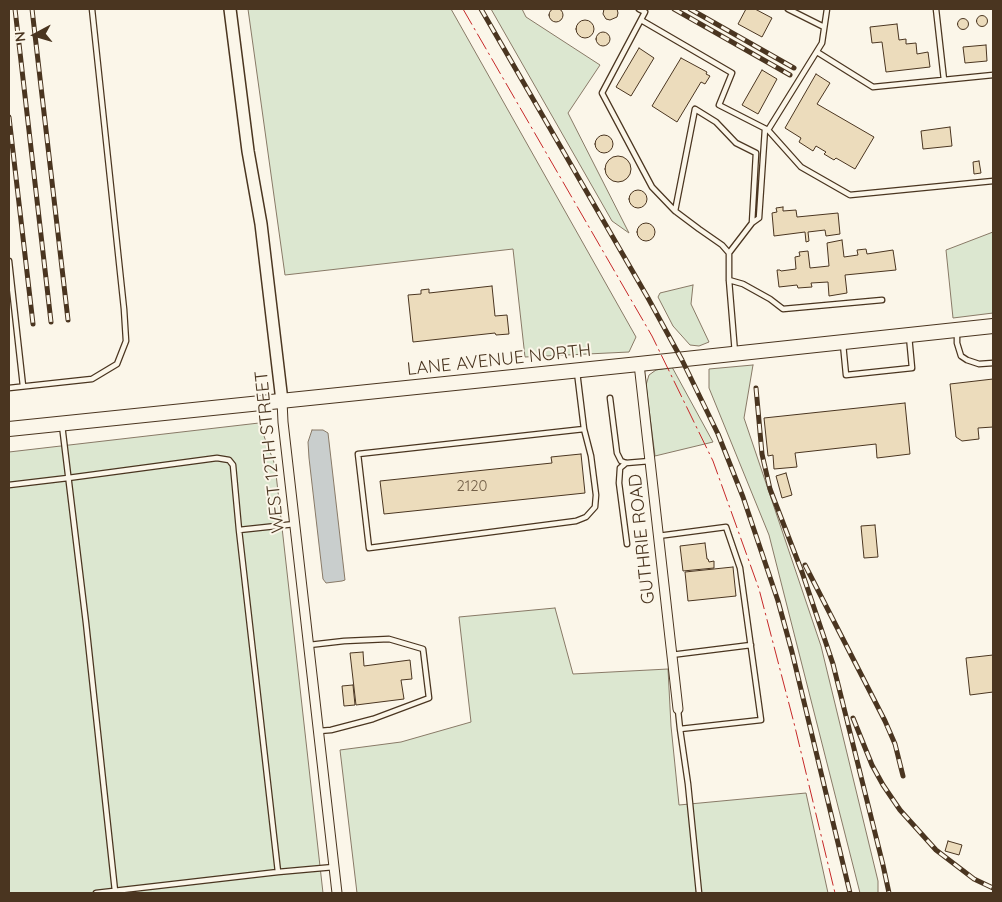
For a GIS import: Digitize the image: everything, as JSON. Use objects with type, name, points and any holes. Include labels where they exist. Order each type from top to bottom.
[{"type":"main road","name":"LANE AVENUE NORTH","points":[[9,429],[993,326]]},
{"type":"street","name":"WEST 12TH STREET","points":[[230,9],[248,151],[261,224],[337,893]]},
{"type":"street","name":"GUTHRIE ROAD","points":[[639,364],[678,709]]},
{"type":"lane","points":[[9,388],[92,379],[116,364],[126,341],[92,9]]},
{"type":"lane","points":[[639,9],[645,12],[602,93],[652,187],[675,210],[722,245],[729,253],[735,354]]},
{"type":"lane","points":[[788,9],[824,27]]},
{"type":"lane","points":[[729,253],[752,223],[759,218],[767,130],[822,43],[826,9]]},
{"type":"lane","points":[[936,9],[944,80]]},
{"type":"lane","points":[[641,20],[732,72],[719,105],[767,130],[801,167],[850,195],[993,181]]},
{"type":"lane","points":[[817,52],[872,87],[993,76]]},
{"type":"lane","points":[[675,210],[695,109],[716,122],[736,143],[756,153],[752,223]]},
{"type":"lane","points":[[9,261],[23,386]]},
{"type":"lane","points":[[730,280],[743,284],[783,309],[882,300]]},
{"type":"lane","points":[[957,330],[957,343],[961,356],[979,364],[993,363]]},
{"type":"lane","points":[[843,342],[846,376],[912,368],[908,336]]},
{"type":"lane","points":[[577,371],[584,429],[591,456],[596,495],[596,507],[586,518],[576,521],[368,548],[358,454],[584,429]]},
{"type":"lane","points":[[610,398],[617,453],[621,461],[626,464]]},
{"type":"lane","points":[[62,424],[115,891]]},
{"type":"lane","points":[[9,484],[217,458],[228,460],[232,465],[278,872]]},
{"type":"lane","points":[[627,544],[618,483],[620,468],[626,464],[650,461]]},
{"type":"lane","points":[[239,530],[295,524]]},
{"type":"lane","points":[[658,536],[726,527],[740,568],[761,720],[680,729]]},
{"type":"lane","points":[[309,645],[389,639],[423,650],[429,698],[373,719],[319,732]]},
{"type":"lane","points":[[671,655],[751,645]]},
{"type":"lane","points":[[678,709],[699,893]]},
{"type":"lane","points":[[96,893],[334,867]]},
{"type":"green space","points":[[248,9],[451,9],[636,337],[629,352],[525,357],[513,249],[285,275]]},
{"type":"green space","points":[[491,9],[522,9],[526,17],[600,65],[568,113],[629,233],[612,221]]},
{"type":"green space","points":[[993,232],[993,313],[953,318],[946,250]]},
{"type":"green space","points":[[693,285],[691,304],[709,342],[699,346],[690,345],[673,326],[658,297],[660,293]]},
{"type":"green space","points":[[753,365],[744,418],[821,646],[878,881],[878,893],[860,893],[769,535],[709,388],[709,369]]},
{"type":"green space","points":[[672,367],[713,442],[655,456],[646,385],[649,375],[656,370]]},
{"type":"green space","points":[[259,423],[275,465],[323,893],[9,893],[9,452]]},
{"type":"green space","points":[[555,608],[573,674],[668,669],[671,726],[679,805],[806,793],[828,893],[357,893],[340,750],[401,742],[471,722],[459,617]]},
{"type":"shaded area","points":[[312,430],[323,430],[328,433],[345,580],[342,581],[326,583],[323,579],[309,458],[308,442]]},
{"type":"building","points":[[553,8],[559,8],[563,15],[559,22],[553,22],[549,18],[549,12]]},
{"type":"building","points":[[604,9],[617,9],[617,17],[610,20],[606,19],[603,14]]},
{"type":"building","points":[[746,9],[755,9],[772,18],[762,37],[738,24]]},
{"type":"building","points":[[982,15],[988,21],[982,27],[976,21]]},
{"type":"building","points":[[963,18],[969,24],[963,30],[957,24]]},
{"type":"building","points":[[585,20],[591,23],[594,29],[591,35],[585,38],[579,35],[576,29],[579,23]]},
{"type":"building","points":[[897,24],[899,40],[906,39],[906,44],[916,43],[917,54],[928,52],[930,67],[886,72],[882,42],[872,43],[870,27]]},
{"type":"building","points":[[600,32],[606,32],[610,39],[606,46],[600,46],[596,42],[596,36]]},
{"type":"building","points":[[986,45],[987,61],[965,63],[963,47]]},
{"type":"building","points":[[639,48],[654,58],[631,96],[616,87]]},
{"type":"building","points":[[681,58],[707,72],[706,74],[710,76],[705,84],[701,82],[677,122],[652,106]]},
{"type":"building","points":[[762,70],[777,79],[758,114],[742,105]]},
{"type":"building","points":[[816,74],[830,83],[817,104],[874,137],[855,169],[836,158],[834,160],[816,146],[813,151],[799,142],[801,138],[785,128]]},
{"type":"building","points":[[950,127],[952,146],[923,149],[921,131]]},
{"type":"building","points":[[600,135],[608,135],[613,140],[611,151],[600,153],[595,148],[595,140]]},
{"type":"building","points":[[618,156],[627,160],[631,169],[627,178],[618,182],[609,178],[605,169],[609,160]]},
{"type":"building","points":[[979,161],[981,173],[974,174],[973,162]]},
{"type":"building","points":[[634,190],[642,190],[647,195],[645,206],[634,208],[629,203],[629,195]]},
{"type":"building","points":[[783,207],[783,211],[796,210],[797,217],[838,213],[840,234],[826,236],[825,230],[808,232],[809,241],[806,242],[805,232],[774,236],[772,213],[777,212],[776,208]]},
{"type":"building","points":[[642,223],[650,223],[655,228],[653,239],[642,241],[637,236],[637,228]]},
{"type":"building","points":[[842,240],[844,257],[858,255],[857,250],[866,249],[867,254],[893,250],[896,270],[845,275],[847,293],[829,296],[828,282],[811,283],[812,287],[798,288],[797,285],[779,287],[777,270],[796,269],[795,257],[800,256],[799,252],[808,251],[810,268],[829,266],[827,243]]},
{"type":"building","points":[[492,286],[495,316],[507,315],[509,334],[496,335],[495,333],[413,342],[408,295],[421,294],[421,290],[429,289],[429,293]]},
{"type":"building","points":[[993,379],[993,427],[978,428],[979,439],[962,441],[956,437],[950,384]]},
{"type":"building","points":[[905,403],[910,454],[877,458],[876,444],[795,453],[797,467],[774,469],[773,455],[768,456],[764,418]]},
{"type":"building","points":[[581,454],[585,493],[384,514],[380,481],[552,463],[551,457]]},
{"type":"building","points":[[786,473],[792,495],[782,498],[776,476]]},
{"type":"building","points":[[875,525],[878,557],[864,558],[861,526]]},
{"type":"building","points":[[705,543],[707,559],[709,562],[714,561],[714,568],[683,571],[680,546]]},
{"type":"building","points":[[733,567],[736,596],[688,601],[685,572]]},
{"type":"building","points":[[363,652],[364,666],[410,660],[412,679],[401,680],[404,699],[356,705],[350,653]]},
{"type":"building","points":[[993,655],[993,692],[970,695],[966,658]]},
{"type":"building","points":[[353,685],[355,705],[344,706],[342,686]]},
{"type":"building","points":[[948,841],[962,845],[959,855],[945,851]]},
{"type":"railway","points":[[15,9],[51,322]]},
{"type":"railway","points":[[32,9],[68,320]]},
{"type":"railway","points":[[481,9],[648,298],[682,360],[718,434],[743,497],[778,601],[850,893]]},
{"type":"railway","points":[[674,9],[790,75]]},
{"type":"railway","points":[[690,9],[794,68]]},
{"type":"railway","points":[[9,117],[33,324]]},
{"type":"railway","points":[[756,388],[762,454],[770,489],[802,572],[833,664],[889,893]]},
{"type":"railway","points":[[805,565],[885,721],[895,744],[903,776]]},
{"type":"railway","points":[[853,718],[872,765],[900,810],[936,850],[974,879],[993,888]]},
{"type":"power","points":[[463,9],[652,336],[713,461],[759,589],[835,893]]}]
